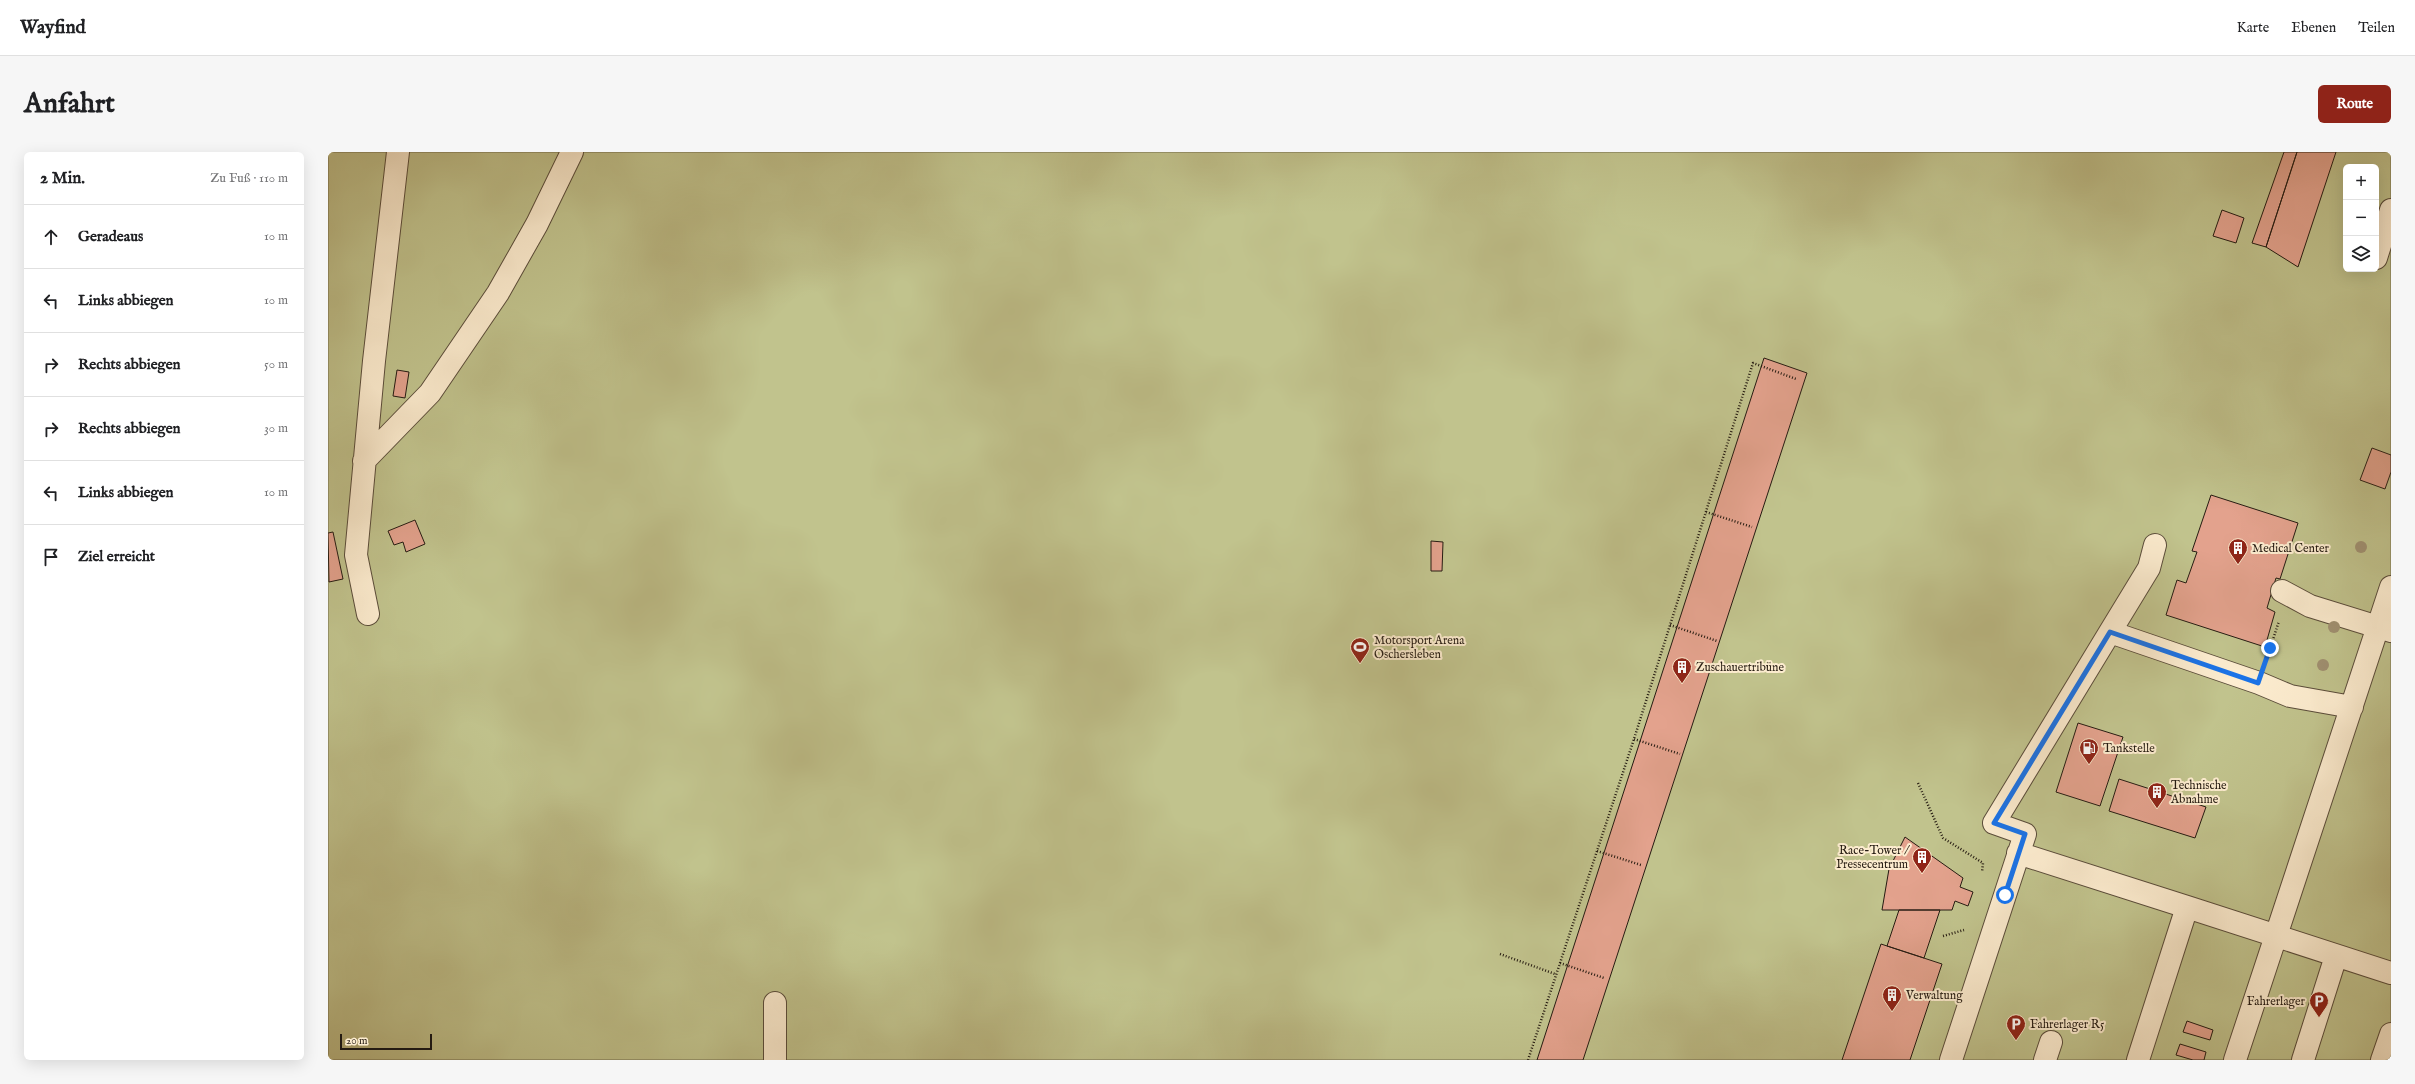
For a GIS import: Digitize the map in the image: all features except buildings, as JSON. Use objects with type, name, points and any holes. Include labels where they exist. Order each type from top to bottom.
[{"type":"lane","points":[[368,614],[356,555],[364,461],[398,152]]},
{"type":"lane","points":[[364,461],[430,392],[498,293],[537,224],[572,152]]},
{"type":"lane","points":[[2379,248],[2391,210]]},
{"type":"lane","points":[[1951,1060],[2025,834],[1994,823],[2149,568],[2155,545]]},
{"type":"lane","points":[[2235,1060],[2352,707],[2385,629],[2391,587]]},
{"type":"lane","points":[[2285,592],[2310,606],[2385,629]]},
{"type":"lane","points":[[2110,632],[2258,683],[2290,696],[2352,707]]},
{"type":"lane","points":[[2018,853],[2391,973]]},
{"type":"lane","points":[[2138,1060],[2187,908]]},
{"type":"lane","points":[[2303,1060],[2336,956]]},
{"type":"lane","points":[[775,1002],[775,1060]]},
{"type":"lane","points":[[2382,1060],[2391,1034]]},
{"type":"path","points":[[1528,1060],[1555,974],[1560,963],[1634,739],[1753,364],[1796,379]]},
{"type":"path","points":[[1706,512],[1752,527]]},
{"type":"path","points":[[2258,683],[2285,592]]},
{"type":"path","points":[[1670,625],[1717,641]]},
{"type":"path","points":[[1634,739],[1680,754]]},
{"type":"path","points":[[1918,783],[1943,838],[1983,863],[1981,878]]},
{"type":"path","points":[[1597,851],[1641,865]]},
{"type":"path","points":[[1500,954],[1555,974]]},
{"type":"path","points":[[1560,963],[1604,978]]},
{"type":"green space","name":"Motorsport Arena Oschersleben","points":[[328,152],[2391,152],[2391,1060],[328,1060]]},
{"type":"place","name":"Medical Center","points":[[2238,565]]},
{"type":"place","name":"Motorsport Arena Oschersleben","points":[[1360,664]]},
{"type":"place","name":"Zuschauertribüne","points":[[1682,684]]},
{"type":"place","name":"Tankstelle","points":[[2089,765]]},
{"type":"place","name":"Technische Abnahme","points":[[2157,809]]},
{"type":"place","name":"Race-Tower / Pressecentrum","points":[[1922,874]]},
{"type":"place","name":"Verwaltung","points":[[1892,1012]]},
{"type":"place","name":"Fahrerlager","points":[[2319,1018]]},
{"type":"place","name":"Fahrerlager R5","points":[[2016,1041]]},
{"type":"route","points":[[2005,895],[2025,834],[1994,823],[2110,632],[2258,683],[2270,648]]}]
